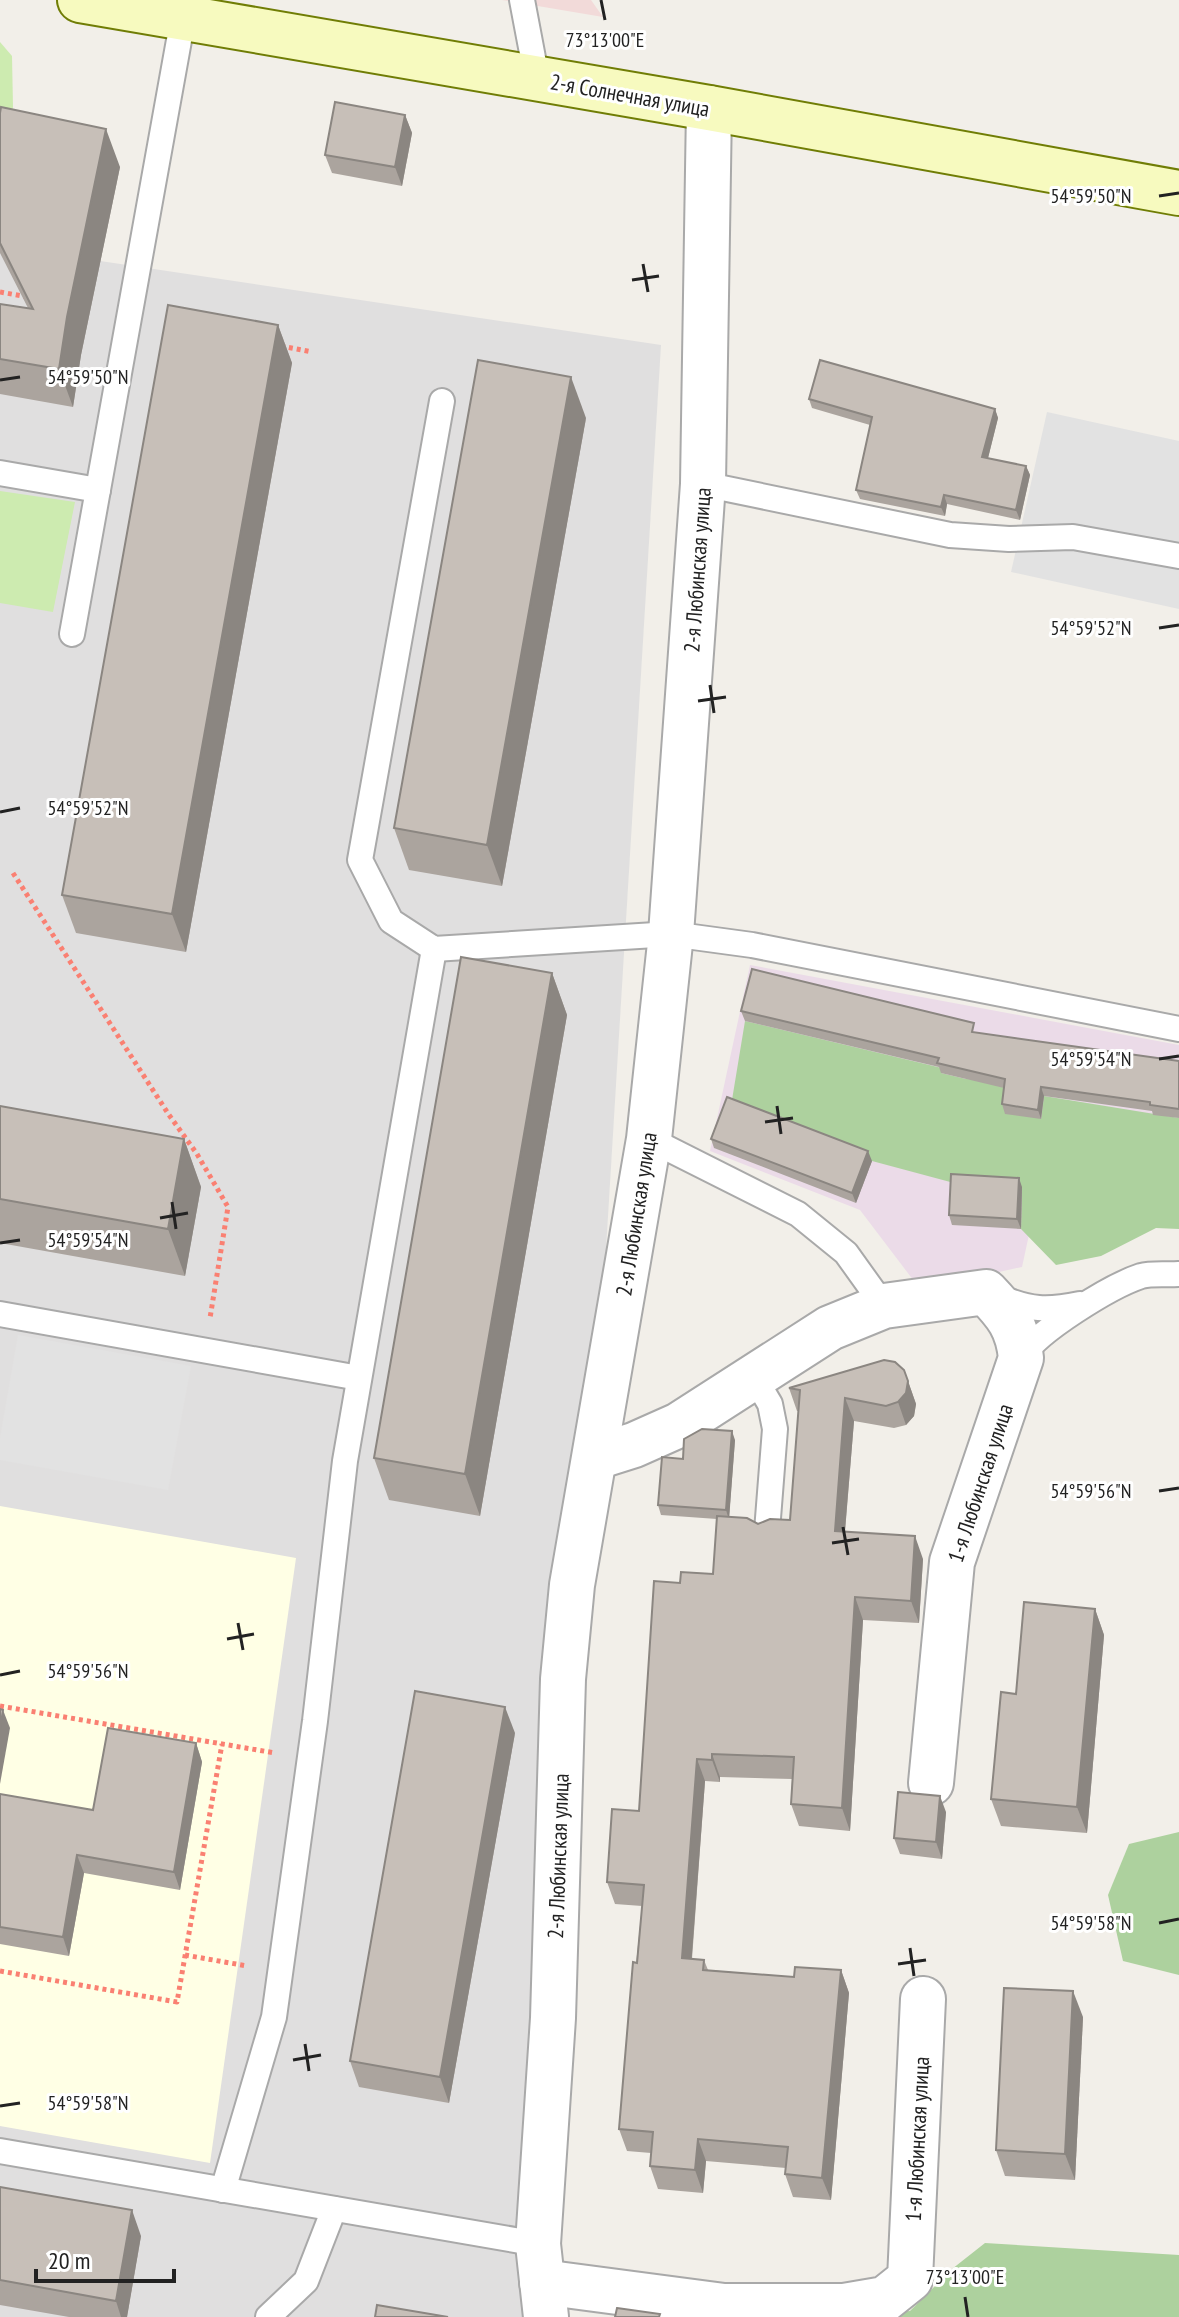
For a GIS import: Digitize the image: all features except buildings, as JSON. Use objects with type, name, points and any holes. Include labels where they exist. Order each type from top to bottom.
[{"type":"main road","name":"2-я Солнечная улица","points":[[80,0],[185,9],[537,79],[1179,193]]},
{"type":"street","name":"2-я Любинская улица","points":[[542,2281],[563,1679],[572,1585],[649,1139],[671,934],[703,484],[709,108]]},
{"type":"street","points":[[596,1457],[634,1445],[679,1425],[830,1328],[884,1306],[986,1292],[1005,1311],[1019,1335],[1021,1358]]},
{"type":"street","name":"1-я Любинская улица","points":[[931,1783],[952,1562],[1021,1358]]},
{"type":"street","name":"1-я Любинская улица","points":[[542,2281],[724,2306],[844,2306],[885,2299],[910,2279],[923,1999]]},
{"type":"lane","points":[[522,0],[537,79]]},
{"type":"lane","points":[[72,634],[185,9]]},
{"type":"lane","points":[[442,401],[360,860],[391,921],[434,949],[671,934],[752,945],[1179,1029]]},
{"type":"lane","points":[[0,473],[98,490]]},
{"type":"lane","points":[[703,484],[950,535],[1009,539],[1073,537],[1179,556]]},
{"type":"lane","points":[[223,2190],[274,2017],[310,1759],[345,1461],[434,949]]},
{"type":"lane","points":[[649,1139],[798,1214],[846,1253],[884,1306]]},
{"type":"lane","points":[[1021,1358],[1027,1347],[1071,1313],[1143,1275],[1179,1274]]},
{"type":"lane","points":[[986,1292],[1026,1308],[1053,1310],[1094,1301]]},
{"type":"lane","points":[[0,1314],[359,1378]]},
{"type":"lane","points":[[754,1377],[770,1404],[775,1429],[767,1531]]},
{"type":"lane","points":[[0,2151],[334,2209],[542,2281]]},
{"type":"lane","points":[[268,2317],[306,2281],[334,2209]]},
{"type":"path","points":[[13,873],[197,1154],[228,1207],[204,1350]]},
{"type":"path","points":[[0,1706],[310,1759]]},
{"type":"path","points":[[0,1971],[177,2002],[222,1744]]},
{"type":"path","points":[[185,1955],[280,1971]]},
{"type":"shaded area","points":[[502,0],[591,0],[603,17]]},
{"type":"shaded area","points":[[0,246],[661,345],[541,2317],[0,2317]]},
{"type":"shaded area","points":[[1047,412],[1179,441],[1179,609],[1011,572]]},
{"type":"shaded area","points":[[750,965],[1179,1045],[1179,1125],[1056,1110],[1022,1267],[920,1289],[860,1210],[710,1151]]},
{"type":"shaded area","points":[[18,1335],[191,1366],[168,1490],[0,1460],[0,1438]]},
{"type":"shaded area","points":[[0,1506],[296,1558],[210,2163],[0,2126]]},
{"type":"green space","points":[[0,42],[12,56],[13,107],[0,159]]},
{"type":"green space","points":[[0,491],[75,502],[53,612],[0,603]]},
{"type":"green space","points":[[745,1021],[942,1068],[941,1073],[966,1079],[1010,1081],[1041,1119],[1044,1096],[1179,1118],[1179,1229],[1156,1228],[1101,1256],[1056,1265],[1021,1229],[1022,1187],[954,1183],[872,1161],[731,1106]]},
{"type":"green space","points":[[1179,1832],[1179,1975],[1123,1961],[1108,1895],[1129,1844]]},
{"type":"green space","points":[[985,2243],[1179,2255],[1179,2317],[801,2317],[910,2311],[952,2269]]}]
